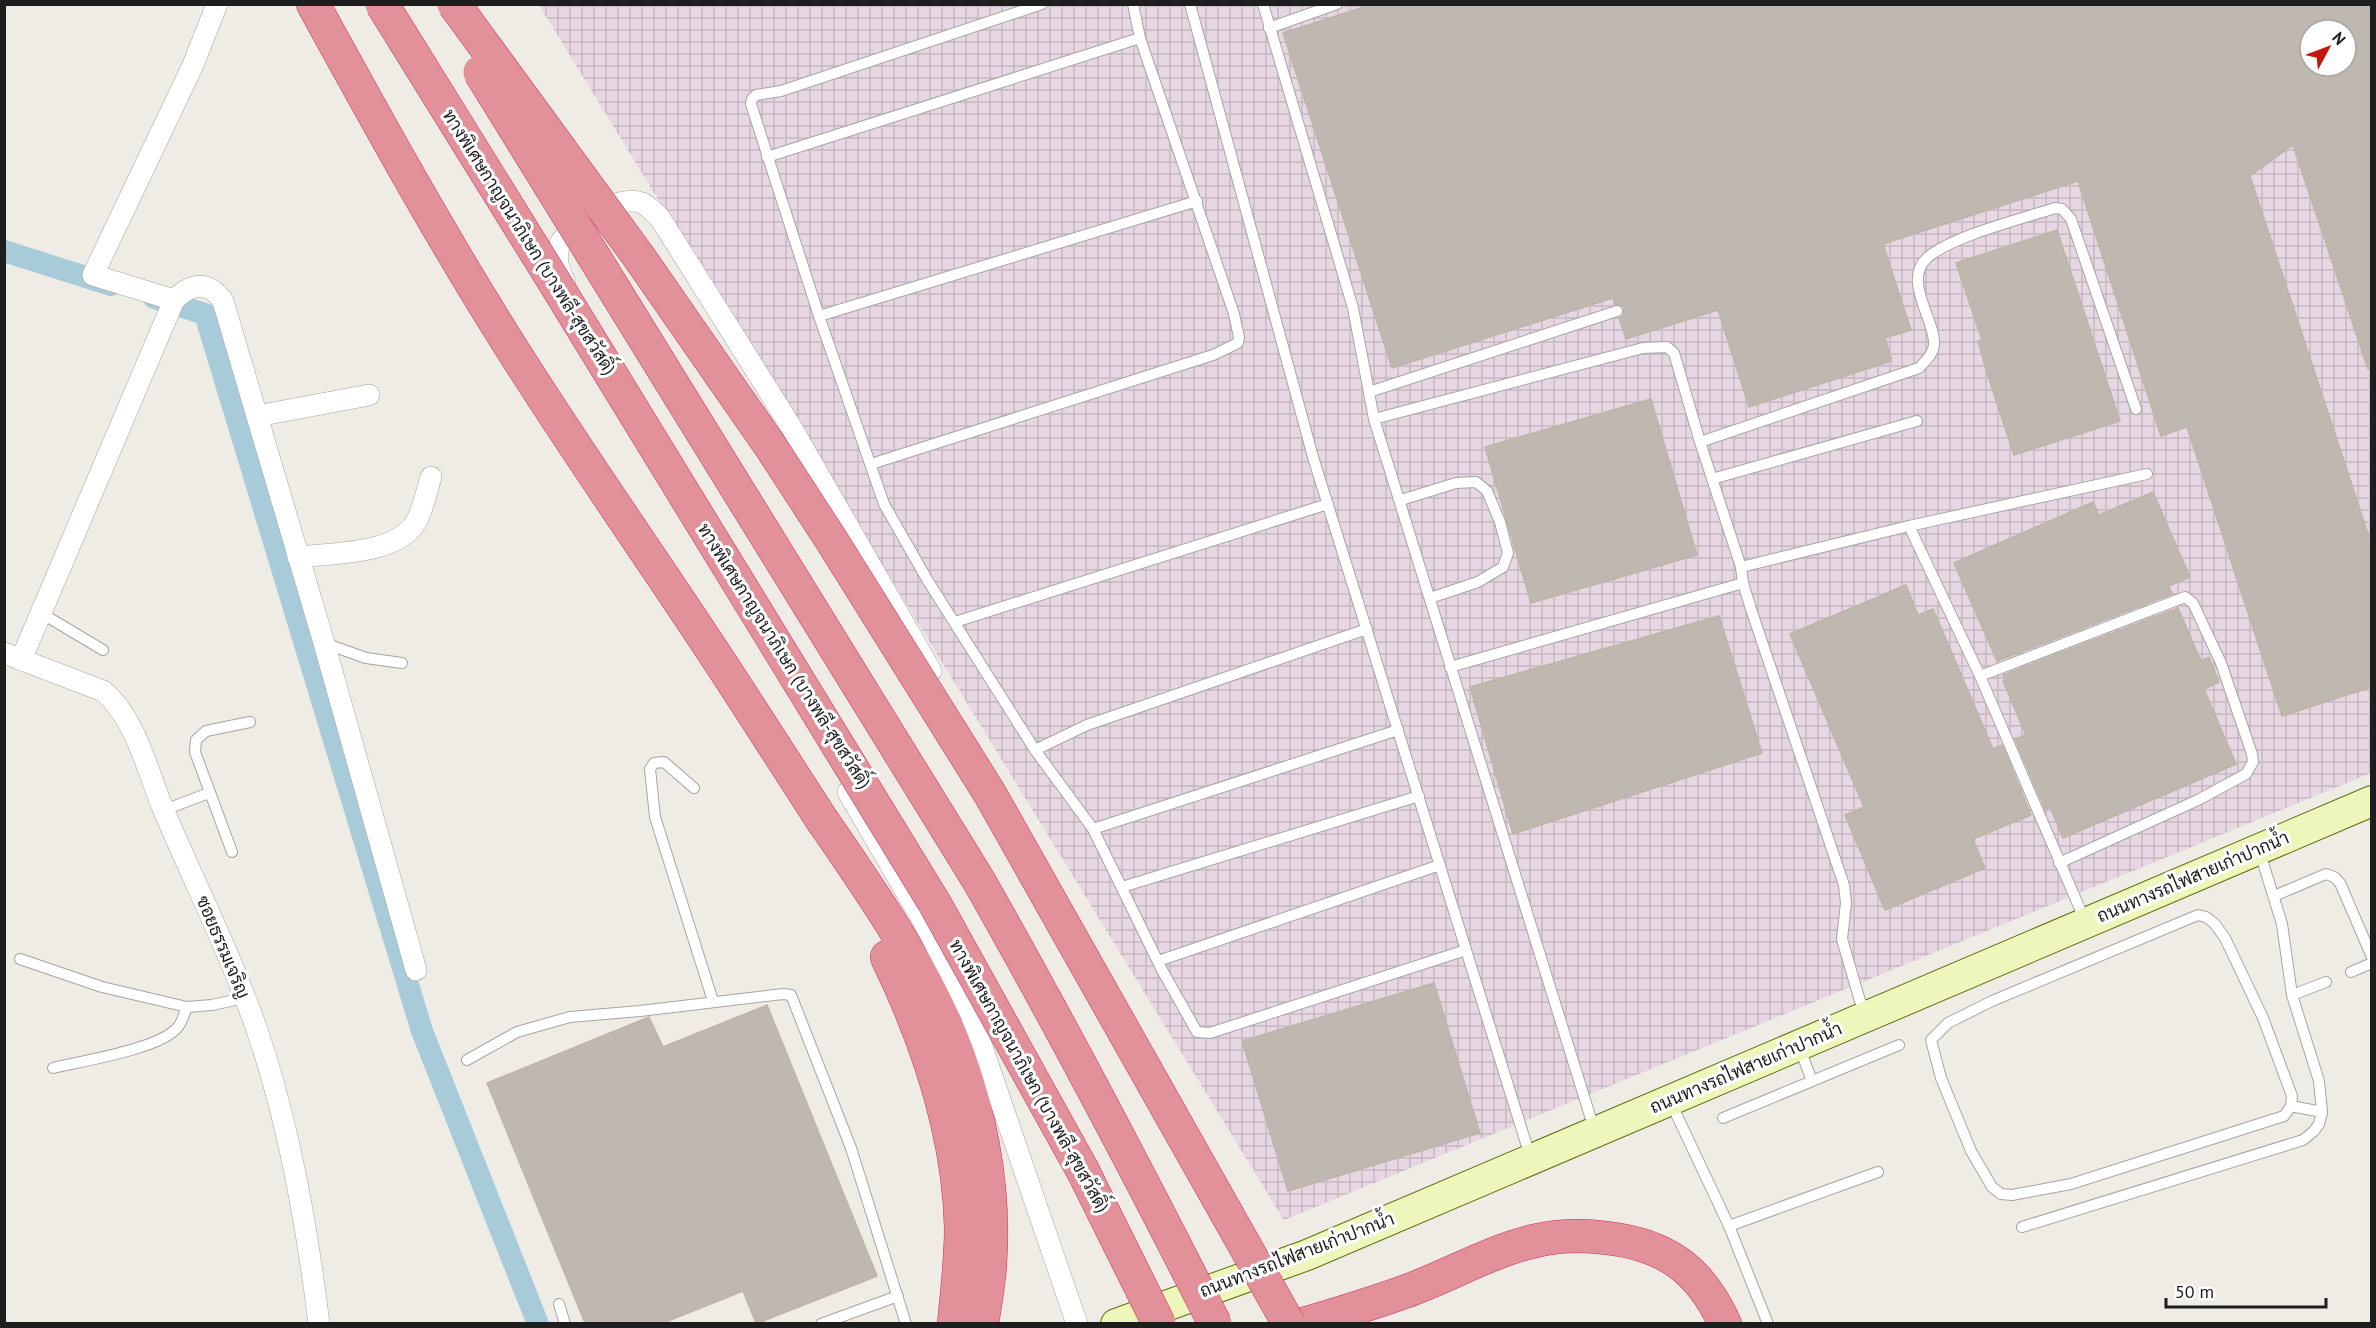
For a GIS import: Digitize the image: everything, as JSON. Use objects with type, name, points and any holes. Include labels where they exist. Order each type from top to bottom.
[{"type":"highway","points":[[313,4],[364,98],[501,331],[565,431],[678,597],[901,941],[934,1001],[958,1056],[976,1116],[987,1167],[991,1212],[990,1264],[982,1323]]},
{"type":"highway","name":"ทางพิเศษกาญจนาภิเษก (บางพลี-สุขสวัสดิ์)","points":[[382,4],[599,354],[934,904],[1083,1171],[1160,1323]]},
{"type":"highway","points":[[438,4],[979,881],[1051,1008],[1215,1323]]},
{"type":"highway","points":[[454,4],[671,303],[771,447],[838,551],[990,794],[1289,1323]]},
{"type":"highway","points":[[812,804],[903,990],[926,1050],[943,1105],[955,1162],[961,1226],[960,1274],[954,1323]]},
{"type":"highway","points":[[1304,1323],[1405,1292],[1477,1260],[1538,1240],[1576,1235],[1636,1242],[1665,1253],[1686,1269],[1708,1291],[1725,1323]]},
{"type":"main road","name":"ถนนทางรถไฟสายเก่าปากน้ำ","points":[[1116,1323],[1307,1255],[2372,801]]},
{"type":"street","points":[[173,303],[93,275],[193,65],[217,4]]},
{"type":"street","points":[[1077,1323],[971,1015],[926,926],[753,630],[601,358],[556,265],[560,244],[575,228],[603,208],[626,201],[642,202],[660,218],[790,425],[1242,1213],[1270,1268]]},
{"type":"street","points":[[13,656],[41,613],[173,303],[194,288],[205,286],[215,290],[223,301],[257,416],[416,970]]},
{"type":"street","points":[[257,416],[369,394]]},
{"type":"street","points":[[298,557],[375,548],[397,540],[418,520],[431,477]]},
{"type":"street","name":"ซอยธรรมเจริญ","points":[[13,656],[103,691],[116,701],[125,715],[257,1030],[290,1147],[311,1261],[319,1323]]},
{"type":"lane","points":[[1042,4],[781,91],[756,95],[752,99],[751,104],[767,157],[884,504],[1035,750],[1093,829],[1158,961],[1197,1032],[1210,1033],[1466,950]]},
{"type":"lane","points":[[871,464],[1213,355],[1238,343],[1234,314],[1140,38],[1133,4]]},
{"type":"lane","points":[[1190,4],[1313,458],[1532,1159]]},
{"type":"lane","points":[[1263,4],[1353,308],[1374,419],[1401,500],[1450,667],[1595,1132]]},
{"type":"lane","points":[[1269,28],[1337,4]]},
{"type":"lane","points":[[767,157],[1140,38]]},
{"type":"lane","points":[[819,316],[1197,201]]},
{"type":"lane","points":[[1700,442],[1919,368],[1932,352],[1934,343],[1921,299],[1918,275],[1927,259],[1954,242],[2055,208],[2062,209],[2071,219],[2136,409]]},
{"type":"lane","points":[[1369,392],[1617,311]]},
{"type":"lane","points":[[1374,419],[1643,348],[1667,347],[1674,353],[1741,567],[1743,583],[1844,885],[1846,903],[1842,939],[1860,1001],[1868,1016]]},
{"type":"lane","points":[[1712,479],[1917,421]]},
{"type":"lane","points":[[1741,567],[1909,526],[2147,474]]},
{"type":"lane","points":[[1401,500],[1456,483],[1476,482],[1487,491],[1500,522],[1508,554],[1503,567],[1478,582],[1430,598]]},
{"type":"lane","points":[[955,622],[1328,504]]},
{"type":"lane","points":[[1909,526],[1980,676],[2086,923]]},
{"type":"lane","points":[[1450,667],[1743,583]]},
{"type":"lane","points":[[1980,676],[2185,597],[2193,603],[2221,663],[2252,754],[2251,768],[2246,774],[2198,800],[2059,863]]},
{"type":"lane","points":[[41,613],[103,650]]},
{"type":"lane","points":[[1035,750],[1087,725],[1367,629]]},
{"type":"lane","points":[[324,643],[366,658],[402,663]]},
{"type":"lane","points":[[232,852],[195,752],[196,740],[206,731],[250,722]]},
{"type":"lane","points":[[1093,829],[1398,730]]},
{"type":"lane","points":[[694,788],[664,762],[654,762],[650,770],[655,817],[713,1001]]},
{"type":"lane","points":[[164,810],[209,793]]},
{"type":"lane","points":[[1122,887],[1419,796]]},
{"type":"lane","points":[[2022,1227],[2303,1140],[2319,1124],[2322,1112],[2319,1081],[2292,994],[2282,924],[2258,850]]},
{"type":"lane","points":[[1158,961],[1440,864]]},
{"type":"lane","points":[[2274,896],[2326,874],[2334,877],[2340,883],[2372,957]]},
{"type":"lane","points":[[2198,915],[2206,916],[2225,938],[2263,1018],[2292,1096],[2291,1106],[2284,1116],[2071,1184],[2012,1195],[2001,1194],[1992,1187],[1971,1151],[1941,1078],[1931,1041],[1948,1023],[1992,1001],[2198,915]]},
{"type":"lane","points":[[20,959],[102,987],[187,1007],[212,1005],[244,998]]},
{"type":"lane","points":[[2351,972],[2372,963]]},
{"type":"lane","points":[[2292,994],[2326,982]]},
{"type":"lane","points":[[467,1060],[517,1032],[570,1017],[791,995],[851,1148],[906,1323]]},
{"type":"lane","points":[[53,1068],[128,1050],[166,1038],[179,1027],[187,1007]]},
{"type":"lane","points":[[1799,1045],[1812,1081]]},
{"type":"lane","points":[[1723,1118],[1899,1045]]},
{"type":"lane","points":[[1670,1100],[1729,1226],[1768,1323]]},
{"type":"lane","points":[[2291,1106],[2322,1112]]},
{"type":"lane","points":[[1729,1226],[1878,1172]]},
{"type":"lane","points":[[821,1323],[898,1296]]},
{"type":"lane","points":[[559,1304],[565,1323]]},
{"type":"shaded area","points":[[539,5],[2371,5],[2371,773],[1284,1220]]},
{"type":"building","points":[[1373,4],[2372,4],[2372,369],[2368,369],[2293,145],[2250,176],[2372,546],[2372,687],[2282,716],[2187,427],[2161,436],[2078,181],[1883,244],[1911,330],[1885,338],[1892,361],[1749,407],[1718,310],[1626,339],[1619,318],[1623,316],[1624,309],[1622,305],[1615,304],[1613,298],[1392,368],[1283,33]]},
{"type":"building","points":[[2057,230],[2120,421],[2014,455],[1978,341],[1982,340],[1956,263]]},
{"type":"building","points":[[1651,399],[1697,555],[1531,603],[1485,447]]},
{"type":"building","points":[[2153,492],[2190,577],[2169,586],[2172,594],[1997,661],[1954,563],[2093,502],[2099,515]]},
{"type":"building","points":[[1906,585],[1918,615],[1933,609],[1993,749],[2002,745],[2031,815],[1973,839],[1985,868],[1885,910],[1845,815],[1864,807],[1790,634]]},
{"type":"building","points":[[2178,608],[2201,661],[2209,657],[2219,682],[2204,689],[2236,764],[2063,838],[2050,807],[2045,809],[2015,739],[2026,735],[2003,681],[2005,680],[2003,675]]},
{"type":"building","points":[[1719,616],[1762,753],[1513,834],[1470,687]]},
{"type":"building","points":[[1434,983],[1480,1133],[1288,1191],[1242,1041]]},
{"type":"building","points":[[767,1005],[877,1276],[758,1323],[756,1323],[743,1291],[663,1323],[585,1323],[487,1083],[649,1017],[663,1047]]},
{"type":"waterway","points":[[4,251],[111,285]]},
{"type":"waterway","points":[[154,298],[205,314],[422,1031],[538,1324]]}]
